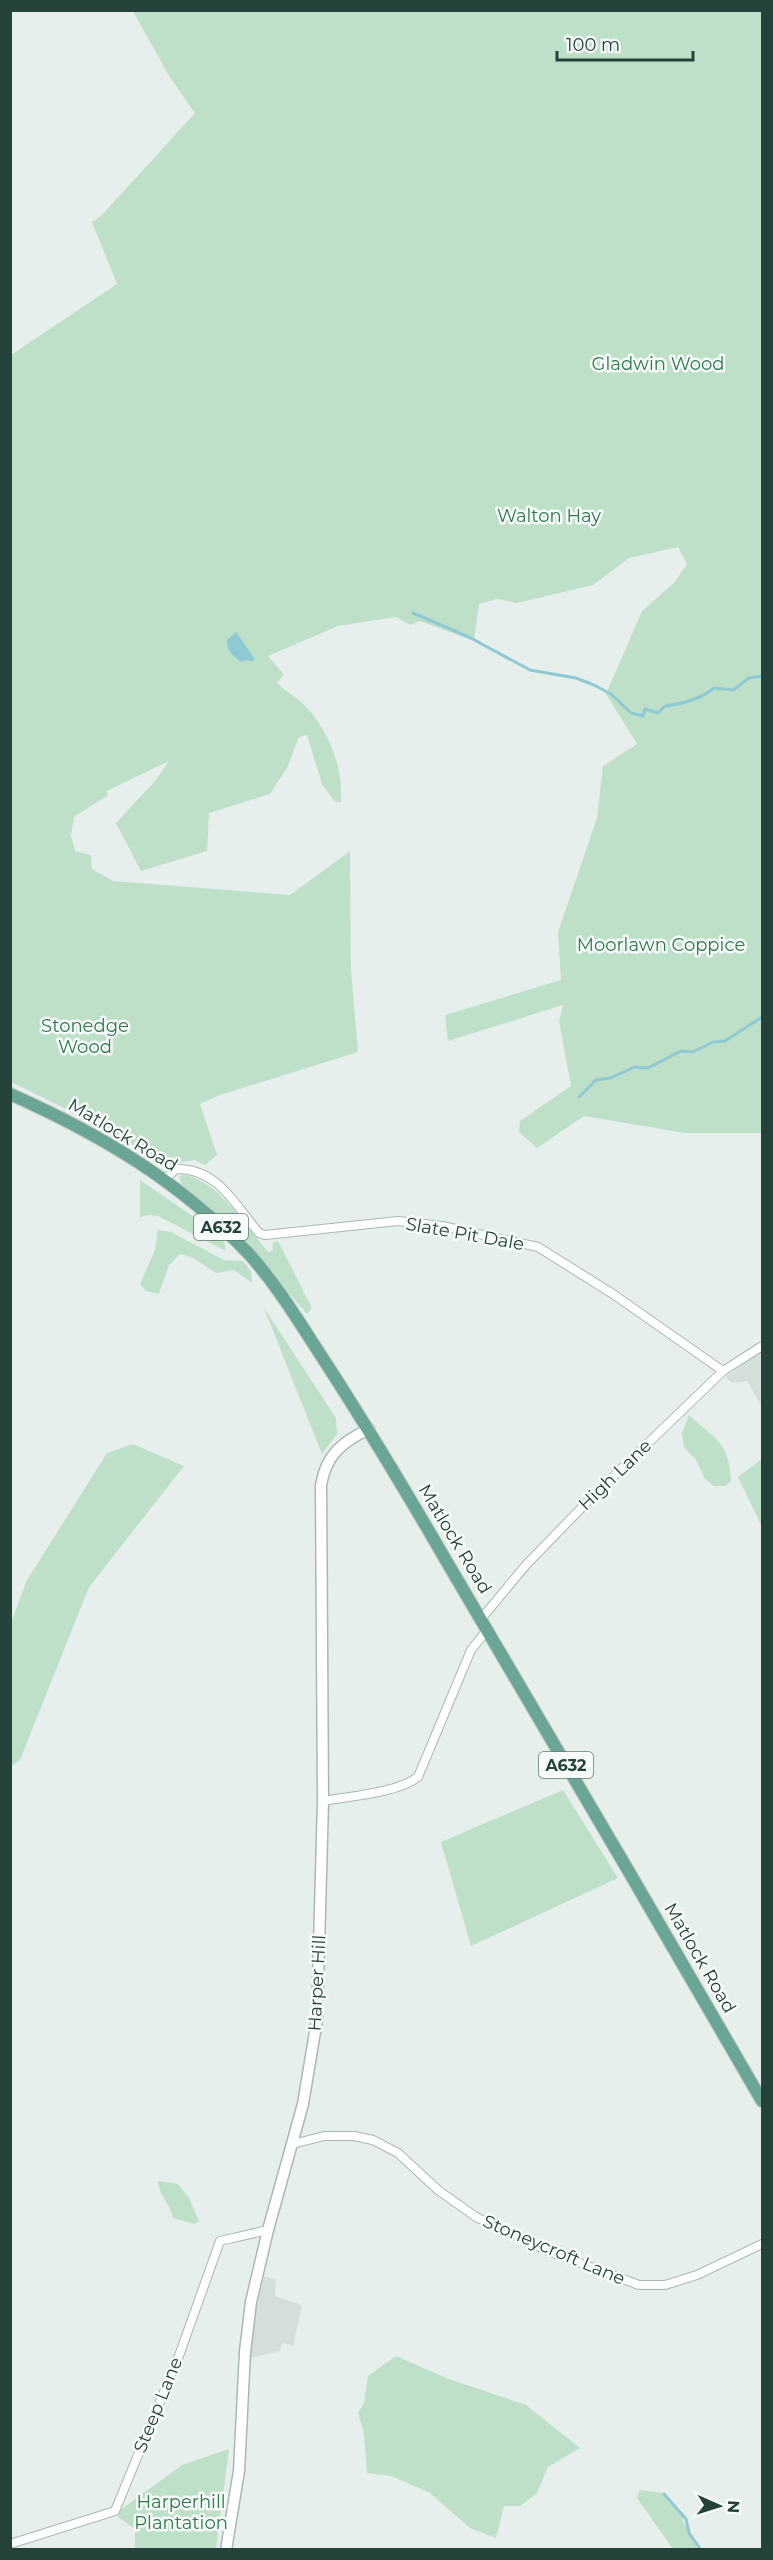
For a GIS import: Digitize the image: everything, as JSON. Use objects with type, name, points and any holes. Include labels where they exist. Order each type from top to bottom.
[{"type":"main road","name":"Matlock Road","points":[[10,1094],[63,1117],[165,1179],[209,1215],[251,1257],[288,1305],[369,1429],[762,2100]]},
{"type":"street","name":"Slate Pit Dale","points":[[165,1179],[176,1169],[194,1169],[217,1183],[234,1200],[259,1233],[264,1235],[398,1221],[442,1226],[538,1247],[613,1294],[723,1371]]},
{"type":"street","name":"High Lane","points":[[323,1801],[397,1786],[411,1782],[418,1777],[484,1624],[526,1565],[593,1496],[723,1371],[762,1346]]},
{"type":"street","name":"Harper Hill","points":[[226,2550],[239,2471],[251,2302],[268,2230],[303,2104],[317,2020],[323,1801],[321,1485],[324,1467],[338,1450],[353,1437],[369,1429]]},
{"type":"street","name":"Stoneycroft Lane","points":[[293,2144],[324,2136],[354,2136],[373,2140],[398,2153],[438,2190],[476,2217],[550,2252],[639,2285],[665,2285],[697,2275],[762,2244]]},
{"type":"street","name":"Steep Lane","points":[[10,2544],[115,2511],[180,2353],[220,2241],[268,2230]]},
{"type":"shaded area","points":[[762,1350],[762,1407],[747,1381],[732,1383],[726,1377]]},
{"type":"shaded area","points":[[264,2277],[276,2279],[275,2296],[302,2305],[293,2346],[282,2343],[280,2351],[250,2358],[255,2313]]},
{"type":"green space","points":[[133,11],[762,11],[762,1133],[685,1133],[584,1116],[537,1148],[519,1132],[520,1121],[571,1086],[559,1021],[563,1005],[448,1041],[445,1015],[561,980],[558,932],[597,818],[603,766],[637,744],[606,694],[642,611],[674,583],[687,564],[678,547],[629,558],[593,585],[517,603],[497,599],[479,604],[474,641],[420,621],[410,625],[396,617],[338,626],[268,656],[284,675],[277,683],[309,710],[324,731],[338,765],[341,802],[335,802],[322,784],[307,735],[299,737],[287,768],[270,794],[209,813],[207,851],[141,871],[116,823],[155,781],[169,761],[107,791],[108,795],[74,817],[71,836],[75,851],[91,855],[92,869],[113,881],[290,895],[350,851],[351,970],[358,1052],[220,1095],[200,1104],[217,1155],[205,1165],[195,1160],[169,1164],[11,1082],[11,355],[117,284],[92,222],[101,216],[195,113],[169,76]]},
{"type":"green space","points":[[182,1175],[207,1184],[230,1205],[268,1252],[273,1250],[272,1243],[278,1241],[312,1308],[307,1314],[227,1223],[182,1185],[179,1177]]},
{"type":"green space","points":[[140,1180],[224,1241],[226,1251],[158,1216],[140,1217]]},
{"type":"green space","points":[[158,1230],[171,1232],[224,1260],[243,1261],[251,1271],[252,1283],[234,1270],[216,1273],[193,1258],[180,1254],[169,1265],[159,1294],[146,1291],[140,1284],[155,1250]]},
{"type":"green space","points":[[264,1308],[336,1418],[337,1434],[322,1454]]},
{"type":"green space","points":[[689,1415],[714,1437],[724,1450],[730,1468],[731,1481],[725,1486],[714,1486],[705,1479],[696,1460],[684,1447],[682,1433]]},
{"type":"green space","points":[[133,1444],[184,1466],[89,1587],[20,1760],[11,1766],[11,1623],[26,1582],[107,1453]]},
{"type":"green space","points":[[762,1459],[762,1527],[738,1477]]},
{"type":"green space","points":[[563,1790],[618,1878],[471,1946],[441,1842]]},
{"type":"green space","points":[[158,2181],[178,2184],[189,2198],[199,2221],[195,2224],[173,2218],[160,2191]]},
{"type":"green space","points":[[396,2356],[449,2379],[526,2405],[580,2448],[548,2467],[537,2493],[520,2506],[504,2506],[496,2538],[470,2528],[430,2493],[391,2476],[367,2473],[364,2433],[358,2413],[364,2403],[368,2376]]},
{"type":"green space","name":"Harperhill Plantation","points":[[229,2449],[216,2549],[135,2549],[135,2529],[118,2517],[119,2511],[182,2465]]},
{"type":"green space","points":[[640,2490],[664,2493],[683,2514],[683,2521],[698,2549],[673,2549],[637,2498]]},
{"type":"water","points":[[236,632],[255,659],[251,662],[247,660],[241,662],[229,650],[227,640]]},
{"type":"waterway","points":[[413,613],[469,637],[530,670],[576,678],[594,685],[611,694],[631,713],[643,716],[645,709],[658,713],[665,706],[691,700],[714,688],[733,690],[749,678],[762,676]]},
{"type":"waterway","points":[[579,1097],[596,1080],[610,1078],[635,1067],[648,1068],[681,1051],[693,1052],[713,1042],[725,1041],[762,1017]]},
{"type":"waterway","points":[[664,2494],[686,2519],[689,2533],[701,2550]]},
{"type":"park label","name":"Gladwin Wood","points":[[658,364]]},
{"type":"park label","name":"Walton Hay","points":[[549,516]]},
{"type":"park label","name":"Moorlawn Coppice","points":[[661,945]]},
{"type":"park label","name":"Stonedge Wood","points":[[85,1036]]}]
